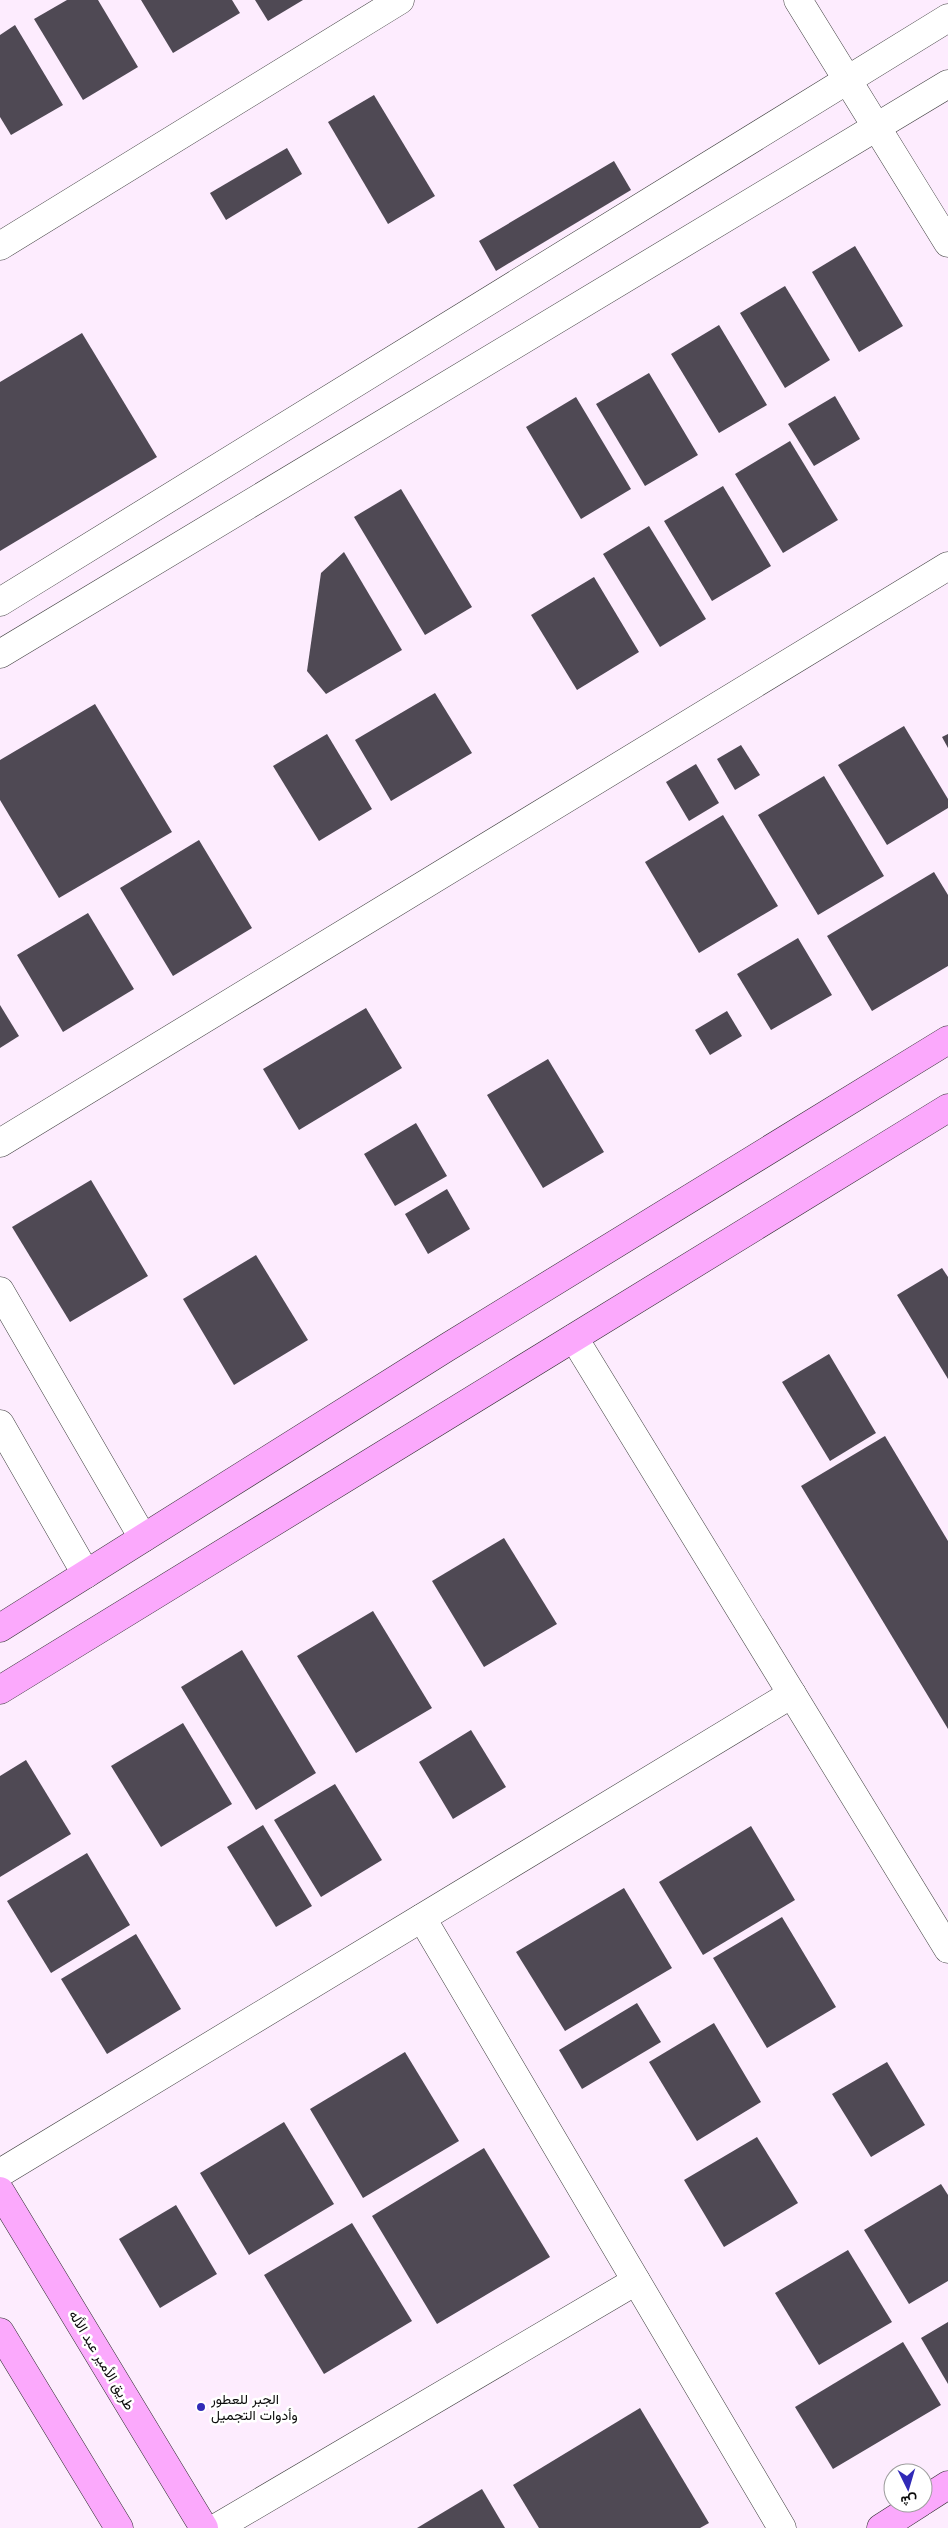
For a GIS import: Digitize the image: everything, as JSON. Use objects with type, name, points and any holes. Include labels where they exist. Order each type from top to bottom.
[{"type":"street","points":[[0,246],[400,0]]},
{"type":"street","points":[[798,0],[849,80],[948,244]]},
{"type":"street","points":[[0,602],[948,18]]},
{"type":"street","points":[[0,654],[948,84]]},
{"type":"street","points":[[0,1142],[948,566]]},
{"type":"street","points":[[0,1628],[446,1348],[948,1040]]},
{"type":"street","points":[[0,1690],[948,1108]]},
{"type":"street","points":[[0,1291],[143,1538]]},
{"type":"street","points":[[574,1338],[948,1949]]},
{"type":"street","points":[[0,1424],[86,1574]]},
{"type":"street","points":[[0,2173],[792,1694]]},
{"type":"street","points":[[422,1918],[782,2528]]},
{"type":"street","name":"طريق الأمير عبد الأله","points":[[0,2191],[204,2528]]},
{"type":"street","points":[[216,2528],[636,2281]]},
{"type":"street","points":[[0,2332],[119,2528]]},
{"type":"street","points":[[933,2494],[948,2485]]},
{"type":"street","points":[[881,2528],[904,2513]]},
{"type":"building","points":[[67,0],[98,0],[138,67],[83,100],[34,19]]},
{"type":"building","points":[[141,0],[232,0],[240,13],[173,53]]},
{"type":"building","points":[[255,0],[303,0],[268,21]]},
{"type":"building","points":[[15,25],[63,105],[11,135],[0,117],[0,35]]},
{"type":"building","points":[[374,95],[435,196],[388,224],[328,122]]},
{"type":"building","points":[[287,148],[302,174],[226,220],[210,193]]},
{"type":"building","points":[[614,161],[631,190],[496,271],[479,241]]},
{"type":"building","points":[[855,246],[903,326],[859,352],[812,272]]},
{"type":"building","points":[[785,286],[830,360],[785,388],[740,313]]},
{"type":"building","points":[[719,325],[767,405],[719,433],[671,354]]},
{"type":"building","points":[[82,333],[157,457],[0,551],[0,382]]},
{"type":"building","points":[[649,373],[698,455],[645,486],[596,404]]},
{"type":"building","points":[[835,396],[860,439],[814,466],[788,424]]},
{"type":"building","points":[[576,397],[631,489],[581,519],[526,427]]},
{"type":"building","points":[[790,441],[838,520],[783,553],[735,474]]},
{"type":"building","points":[[723,486],[771,566],[712,601],[664,521]]},
{"type":"building","points":[[401,489],[472,607],[425,635],[354,517]]},
{"type":"building","points":[[649,526],[706,619],[660,647],[603,554]]},
{"type":"building","points":[[344,552],[402,650],[326,694],[307,671],[321,573]]},
{"type":"building","points":[[594,577],[639,652],[577,690],[531,615]]},
{"type":"building","points":[[435,693],[472,753],[391,801],[355,740]]},
{"type":"building","points":[[95,704],[172,832],[59,898],[0,800],[0,760]]},
{"type":"building","points":[[904,726],[948,799],[948,808],[887,845],[838,765]]},
{"type":"building","points":[[327,734],[372,809],[319,841],[273,766]]},
{"type":"building","points":[[948,734],[948,748],[942,737]]},
{"type":"building","points":[[741,745],[760,775],[735,790],[717,759]]},
{"type":"building","points":[[696,764],[719,803],[689,821],[666,782]]},
{"type":"building","points":[[824,776],[884,876],[818,915],[758,815]]},
{"type":"building","points":[[723,815],[778,906],[699,953],[645,862]]},
{"type":"building","points":[[199,840],[252,928],[173,976],[120,888]]},
{"type":"building","points":[[934,872],[948,895],[948,966],[872,1011],[827,936]]},
{"type":"building","points":[[88,913],[134,989],[63,1032],[17,955]]},
{"type":"building","points":[[798,938],[832,995],[771,1030],[737,974]]},
{"type":"building","points":[[0,1005],[19,1036],[0,1048]]},
{"type":"building","points":[[366,1008],[402,1068],[299,1130],[263,1069]]},
{"type":"building","points":[[727,1011],[742,1036],[710,1055],[695,1030]]},
{"type":"building","points":[[548,1059],[604,1152],[543,1188],[487,1095]]},
{"type":"building","points":[[416,1123],[447,1176],[395,1206],[364,1154]]},
{"type":"building","points":[[91,1180],[148,1276],[70,1322],[12,1227]]},
{"type":"building","points":[[447,1189],[470,1229],[428,1254],[405,1214]]},
{"type":"building","points":[[256,1255],[308,1340],[234,1385],[183,1299]]},
{"type":"building","points":[[942,1268],[948,1277],[948,1379],[897,1295]]},
{"type":"building","points":[[829,1354],[876,1433],[830,1461],[782,1382]]},
{"type":"building","points":[[885,1436],[948,1541],[948,1729],[801,1486]]},
{"type":"building","points":[[504,1538],[557,1624],[484,1667],[432,1581]]},
{"type":"building","points":[[373,1611],[432,1708],[356,1753],[297,1656]]},
{"type":"building","points":[[242,1650],[316,1773],[256,1810],[181,1687]]},
{"type":"building","points":[[183,1723],[232,1804],[161,1847],[111,1766]]},
{"type":"building","points":[[471,1730],[506,1787],[453,1819],[419,1762]]},
{"type":"building","points":[[26,1760],[71,1834],[0,1877],[0,1776]]},
{"type":"building","points":[[335,1784],[382,1860],[321,1897],[274,1820]]},
{"type":"building","points":[[263,1825],[312,1906],[276,1927],[227,1847]]},
{"type":"building","points":[[751,1826],[795,1900],[703,1955],[659,1882]]},
{"type":"building","points":[[87,1853],[130,1925],[51,1973],[7,1901]]},
{"type":"building","points":[[624,1888],[672,1968],[565,2031],[516,1952]]},
{"type":"building","points":[[782,1917],[836,2007],[767,2048],[713,1958]]},
{"type":"building","points":[[136,1934],[181,2009],[107,2054],[61,1979]]},
{"type":"building","points":[[637,2003],[661,2042],[582,2089],[559,2050]]},
{"type":"building","points":[[714,2023],[761,2102],[697,2141],[649,2062]]},
{"type":"building","points":[[405,2052],[459,2141],[363,2198],[310,2109]]},
{"type":"building","points":[[887,2062],[925,2125],[871,2157],[832,2094]]},
{"type":"building","points":[[284,2122],[334,2204],[249,2255],[200,2173]]},
{"type":"building","points":[[757,2137],[798,2203],[724,2247],[684,2180]]},
{"type":"building","points":[[484,2148],[550,2257],[437,2324],[372,2216]]},
{"type":"building","points":[[941,2184],[948,2195],[948,2281],[909,2304],[864,2230]]},
{"type":"building","points":[[176,2205],[217,2274],[160,2308],[119,2239]]},
{"type":"building","points":[[352,2223],[412,2321],[324,2374],[264,2275]]},
{"type":"building","points":[[848,2250],[892,2322],[819,2365],[775,2293]]},
{"type":"building","points":[[948,2322],[948,2384],[921,2338]]},
{"type":"building","points":[[903,2342],[941,2405],[833,2469],[795,2407]]},
{"type":"building","points":[[640,2408],[709,2523],[700,2528],[539,2528],[513,2485]]},
{"type":"building","points":[[482,2489],[505,2528],[417,2528]]},
{"type":"place","name":"الجبر للعطور وأدوات التجميل","points":[[201,2407]]}]
